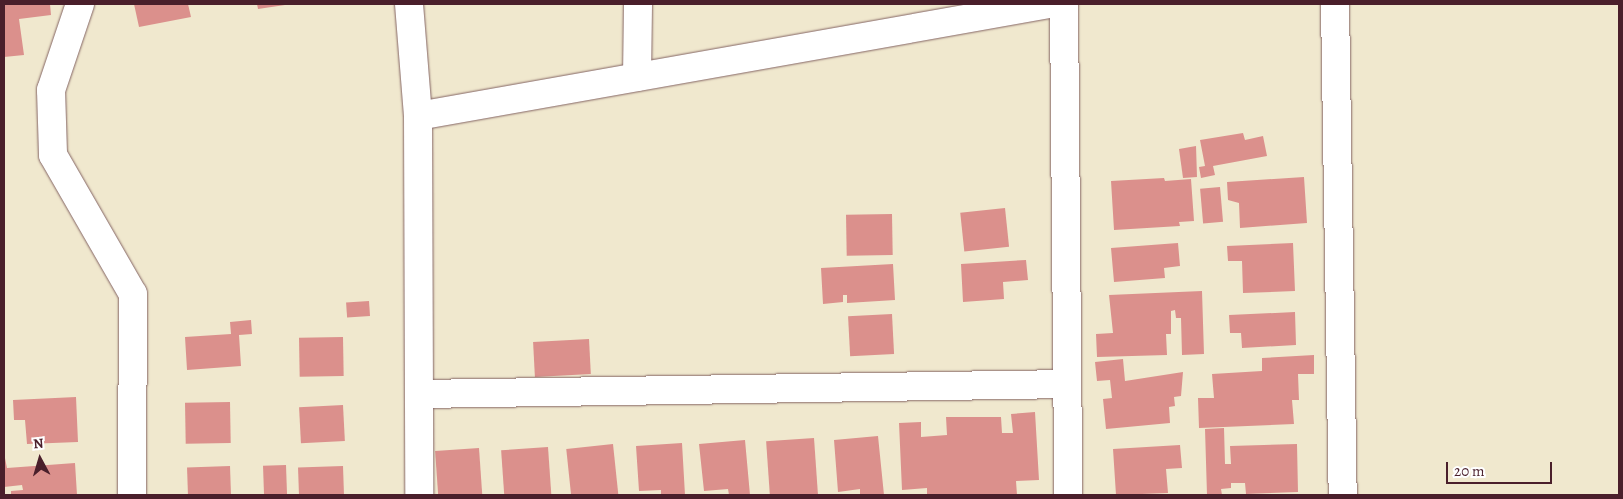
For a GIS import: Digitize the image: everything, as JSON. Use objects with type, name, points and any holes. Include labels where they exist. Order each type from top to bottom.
[{"type":"street","points":[[80,4],[51,90],[53,155],[133,294],[132,495]]},
{"type":"street","points":[[409,4],[418,116],[419,495]]},
{"type":"street","points":[[638,4],[638,77]]},
{"type":"street","points":[[418,116],[638,77],[916,16],[1049,4]]},
{"type":"street","points":[[1064,4],[1068,495]]},
{"type":"street","points":[[1335,4],[1343,495]]},
{"type":"street","points":[[418,394],[1067,384]]},
{"type":"building","points":[[4,4],[50,4],[51,15],[19,19],[24,55],[4,57]]},
{"type":"building","points":[[134,4],[188,4],[191,17],[139,27]]},
{"type":"building","points":[[257,4],[285,4],[285,5],[258,9]]},
{"type":"building","points":[[1243,133],[1245,140],[1263,136],[1267,156],[1213,166],[1215,175],[1201,178],[1199,167],[1205,166],[1200,140]]},
{"type":"building","points":[[1196,146],[1197,177],[1183,178],[1179,149]]},
{"type":"building","points":[[1304,177],[1307,223],[1240,228],[1239,203],[1228,200],[1227,182]]},
{"type":"building","points":[[1164,178],[1165,181],[1191,179],[1194,221],[1179,222],[1180,226],[1114,230],[1111,181]]},
{"type":"building","points":[[1220,187],[1223,222],[1203,224],[1200,189]]},
{"type":"building","points":[[1005,208],[1009,247],[964,251],[960,213]]},
{"type":"building","points":[[892,214],[893,255],[847,256],[846,215]]},
{"type":"building","points":[[1178,243],[1180,266],[1164,268],[1165,278],[1114,282],[1111,248]]},
{"type":"building","points":[[1293,243],[1295,291],[1243,293],[1242,261],[1228,261],[1227,246]]},
{"type":"building","points":[[1026,260],[1028,280],[1003,282],[1004,299],[963,302],[961,264]]},
{"type":"building","points":[[893,264],[895,300],[847,303],[847,295],[843,295],[843,302],[823,304],[821,268]]},
{"type":"building","points":[[1202,291],[1204,354],[1182,355],[1181,318],[1176,318],[1175,310],[1171,311],[1171,334],[1166,334],[1167,355],[1097,357],[1096,334],[1113,333],[1109,295]]},
{"type":"building","points":[[369,301],[370,316],[347,318],[346,303]]},
{"type":"building","points":[[1295,312],[1296,345],[1242,348],[1241,333],[1230,333],[1229,315]]},
{"type":"building","points":[[892,314],[894,354],[850,356],[848,316]]},
{"type":"building","points":[[251,320],[252,334],[239,335],[241,366],[187,370],[185,337],[231,334],[230,322]]},
{"type":"building","points":[[343,337],[344,376],[300,377],[299,338]]},
{"type":"building","points":[[589,339],[591,374],[535,377],[533,342]]},
{"type":"building","points":[[1314,355],[1314,374],[1298,374],[1299,400],[1292,400],[1294,424],[1199,428],[1198,398],[1214,398],[1212,374],[1262,371],[1262,358]]},
{"type":"building","points":[[1123,359],[1125,381],[1183,372],[1181,396],[1174,397],[1175,406],[1169,407],[1170,423],[1106,429],[1103,399],[1112,398],[1110,380],[1097,381],[1095,362]]},
{"type":"building","points":[[76,397],[78,442],[27,444],[25,420],[14,420],[13,400]]},
{"type":"building","points":[[230,402],[231,443],[186,444],[185,403]]},
{"type":"building","points":[[343,405],[345,441],[301,443],[299,407]]},
{"type":"building","points":[[1035,412],[1039,480],[1016,481],[1017,495],[927,495],[927,488],[902,490],[899,423],[921,422],[921,437],[947,435],[946,417],[1001,417],[1002,433],[1013,433],[1011,414]]},
{"type":"building","points":[[1224,428],[1225,464],[1231,464],[1230,446],[1297,444],[1298,492],[1246,494],[1245,483],[1231,483],[1231,488],[1221,489],[1222,495],[1207,495],[1205,429]]},
{"type":"building","points":[[878,436],[884,495],[860,495],[860,489],[838,492],[834,440]]},
{"type":"building","points":[[814,438],[818,495],[770,495],[766,441]]},
{"type":"building","points":[[745,440],[750,495],[729,495],[728,489],[704,491],[699,444]]},
{"type":"building","points":[[682,443],[685,495],[661,495],[661,490],[639,491],[636,446]]},
{"type":"building","points":[[613,444],[618,495],[571,495],[566,449]]},
{"type":"building","points":[[1180,445],[1182,468],[1166,469],[1168,493],[1116,495],[1113,449]]},
{"type":"building","points":[[548,447],[551,495],[504,495],[501,450]]},
{"type":"building","points":[[479,448],[482,495],[438,495],[435,451]]},
{"type":"building","points":[[4,453],[7,468],[75,463],[77,495],[11,495],[11,491],[23,490],[22,485],[4,487]]},
{"type":"building","points":[[286,465],[287,495],[264,495],[263,466]]},
{"type":"building","points":[[230,466],[231,495],[188,495],[187,468]]},
{"type":"building","points":[[343,466],[344,495],[299,495],[298,468]]}]
